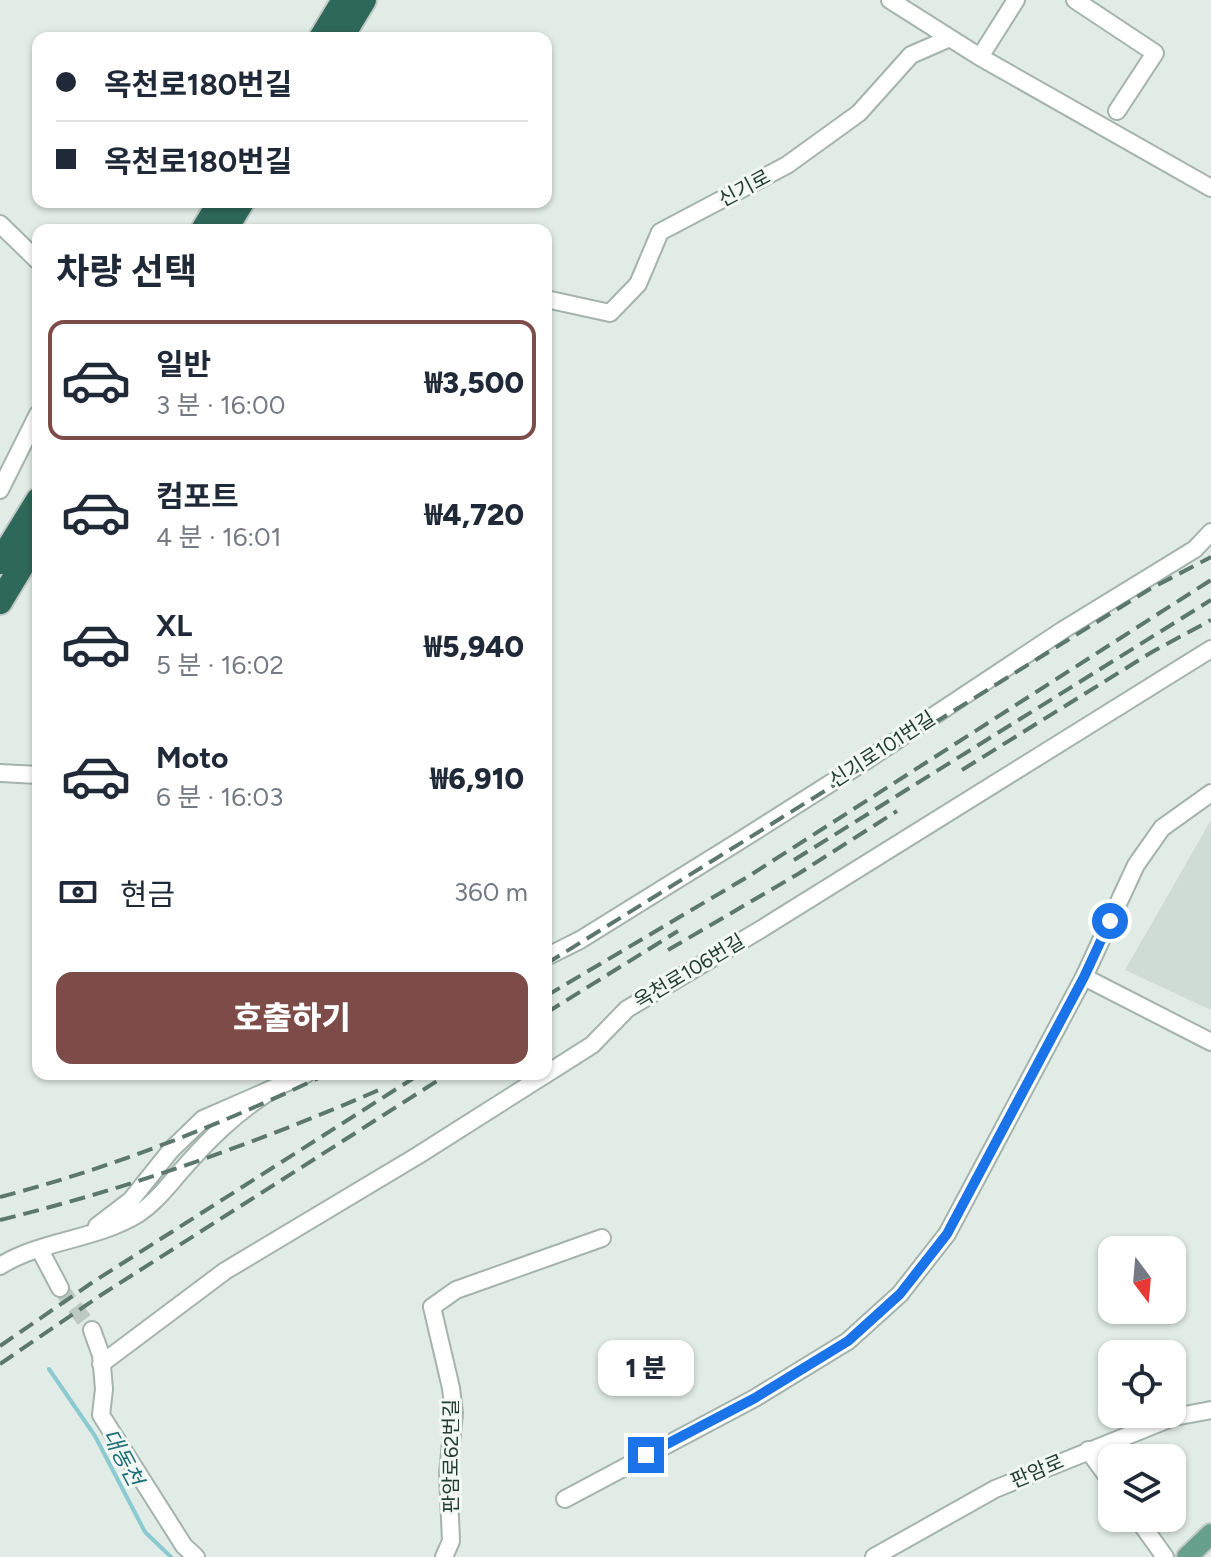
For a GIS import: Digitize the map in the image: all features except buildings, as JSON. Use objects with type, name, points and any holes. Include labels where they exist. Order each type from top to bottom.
[{"type":"highway","points":[[325,32],[344,0]]},
{"type":"highway","points":[[345,32],[364,0]]},
{"type":"highway","points":[[0,562],[32,510]]},
{"type":"highway","points":[[0,602],[32,549]]},
{"type":"main road","points":[[1187,1557],[1211,1534]]},
{"type":"street","points":[[890,0],[980,57],[1211,188]]},
{"type":"street","points":[[980,57],[1016,0]]},
{"type":"street","points":[[1075,0],[1155,53],[1117,111]]},
{"type":"street","name":"신기로","points":[[552,300],[610,313],[638,284],[660,232],[787,165],[859,113],[911,55],[950,38]]},
{"type":"street","points":[[0,224],[32,255]]},
{"type":"street","points":[[0,490],[32,426]]},
{"type":"street","name":"신기로101번길","points":[[552,954],[623,913],[864,762],[1051,638],[1195,549],[1211,532]]},
{"type":"street","name":"옥천로106번길","points":[[552,1070],[592,1045],[627,1009],[763,928],[1211,649]]},
{"type":"street","points":[[0,773],[32,775]]},
{"type":"street","points":[[565,1499],[755,1398],[848,1341],[900,1294],[947,1234],[1084,977],[1136,865],[1162,828],[1211,793]]},
{"type":"street","points":[[1084,977],[1211,1042]]},
{"type":"street","points":[[0,1266],[13,1258],[86,1235],[131,1200],[171,1150],[203,1119],[293,1080]]},
{"type":"street","name":"옥천로106번길","points":[[101,1364],[236,1263],[417,1156],[537,1080]]},
{"type":"street","name":"판암로62번길","points":[[444,1557],[451,1541],[448,1473],[454,1413],[432,1307],[456,1290],[602,1238]]},
{"type":"street","points":[[40,1250],[60,1288]]},
{"type":"street","points":[[92,1330],[97,1340],[104,1389],[101,1415],[184,1546],[196,1557]]},
{"type":"street","name":"판암로","points":[[874,1557],[995,1489],[1174,1417],[1211,1410]]},
{"type":"street","points":[[1088,1450],[1098,1464]]},
{"type":"street","points":[[1147,1532],[1165,1557]]},
{"type":"shaded area","points":[[1211,820],[1211,1010],[1125,970]]},
{"type":"waterway","name":"대동천","points":[[49,1369],[95,1436],[145,1532],[171,1557]]},
{"type":"tunnel","points":[[60,1288],[92,1330]]},
{"type":"railway","points":[[552,960],[1150,589],[1211,557]]},
{"type":"railway","points":[[552,992],[749,876],[1211,580]]},
{"type":"railway","points":[[794,860],[1211,600]]},
{"type":"railway","points":[[962,770],[1152,652],[1211,620]]},
{"type":"railway","points":[[668,950],[798,874],[897,811]]},
{"type":"railway","points":[[552,1009],[678,931]]},
{"type":"railway","points":[[0,1197],[84,1173],[166,1143],[314,1080]]},
{"type":"railway","points":[[0,1346],[93,1282],[411,1080]]},
{"type":"railway","points":[[0,1364],[101,1295],[439,1080]]},
{"type":"railway","points":[[0,1220],[97,1194],[192,1163],[379,1090]]},
{"type":"route","points":[[646,1455],[755,1398],[848,1341],[900,1294],[947,1234],[1084,977],[1110,921]]}]
